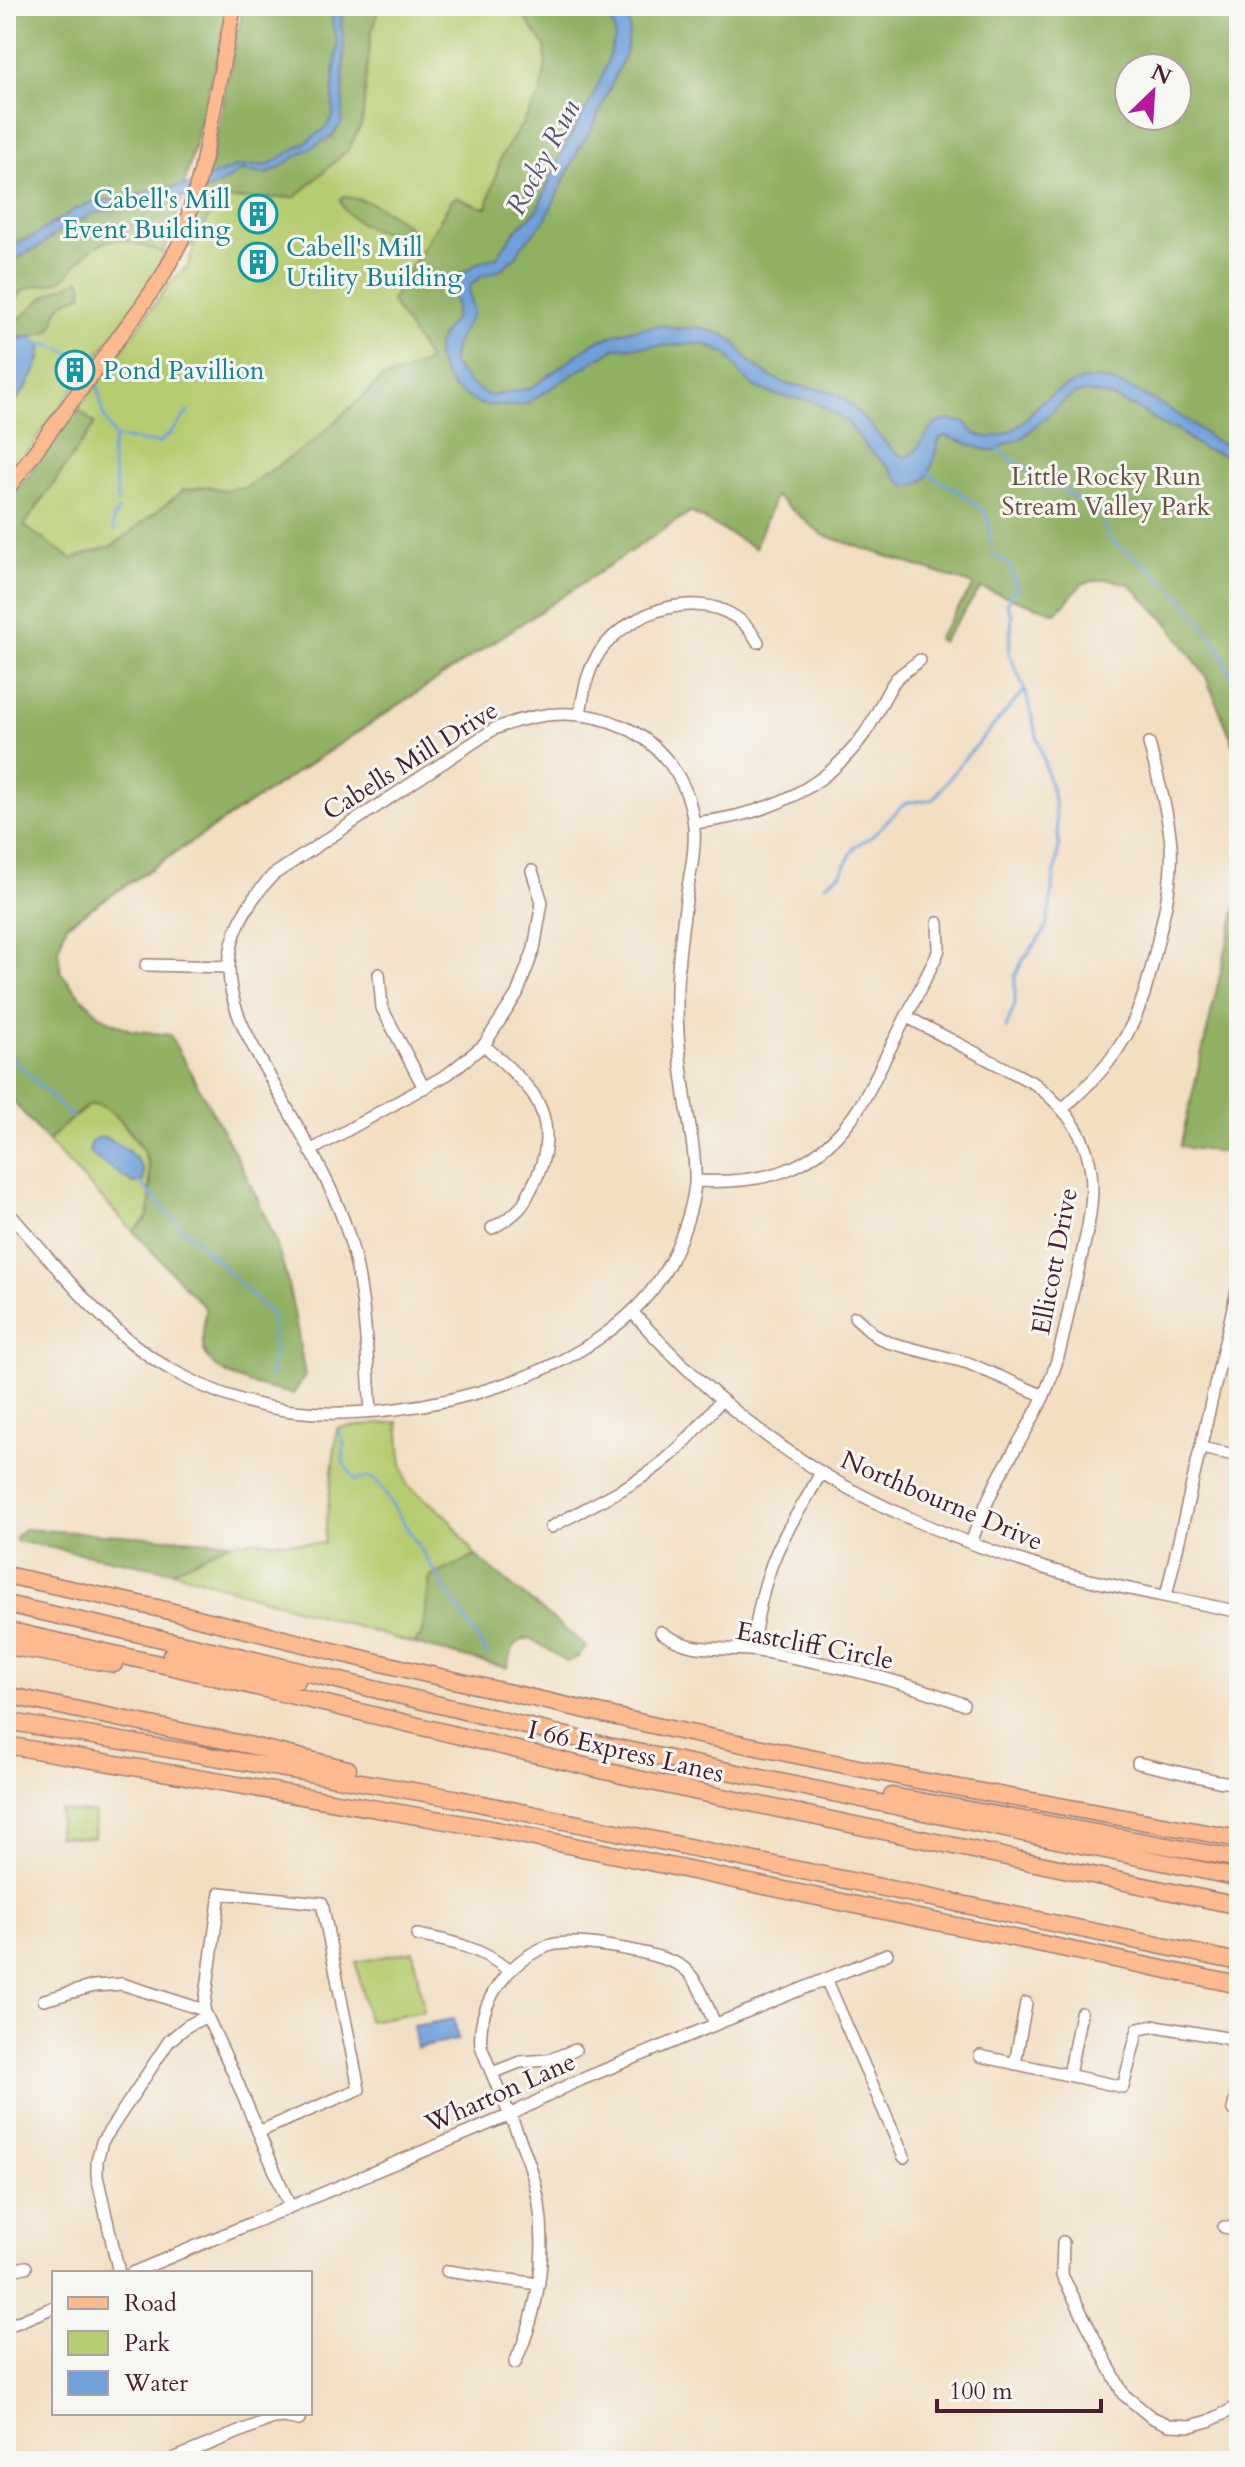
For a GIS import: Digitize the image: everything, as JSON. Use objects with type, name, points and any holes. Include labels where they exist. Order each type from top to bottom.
[{"type":"highway","points":[[6,1575],[652,1726],[917,1780],[1239,1839]]},
{"type":"highway","points":[[6,1604],[700,1766],[1239,1878]]},
{"type":"highway","points":[[6,1619],[250,1673],[366,1688]]},
{"type":"highway","name":"I 66 Express Lanes","points":[[6,1630],[651,1782],[1239,1906]]},
{"type":"highway","points":[[6,1646],[254,1687]]},
{"type":"highway","points":[[6,1695],[248,1745],[454,1798]]},
{"type":"highway","points":[[6,1721],[454,1798],[1239,1962]]},
{"type":"highway","points":[[7,1745],[487,1828],[1239,1985]]},
{"type":"highway","points":[[700,1766],[902,1797],[1239,1859]]},
{"type":"main road","points":[[6,491],[163,275],[181,241],[201,172],[234,6]]},
{"type":"street","points":[[580,714],[586,681],[595,658],[617,633],[645,615],[688,605],[711,606],[731,613],[748,624],[758,642]]},
{"type":"street","points":[[694,823],[760,811],[791,798],[817,781],[842,761],[863,737],[898,677],[920,660]]},
{"type":"street","name":"Cabells Mill Drive","points":[[6,1210],[113,1327],[144,1353],[179,1375],[224,1395],[274,1408],[341,1413],[371,1411],[434,1403],[507,1383],[577,1352],[633,1313],[654,1288],[671,1259],[688,1218],[695,1181],[677,1007],[681,937],[694,846],[694,823],[684,789],[674,770],[659,751],[631,730],[611,721],[557,713],[528,717],[494,729],[283,867],[259,889],[237,932],[229,967],[233,999],[242,1027],[343,1218],[356,1264],[371,1411]]},
{"type":"street","points":[[1063,1109],[1110,1060],[1127,1035],[1150,977],[1167,899],[1171,847],[1149,743]]},
{"type":"street","points":[[310,1151],[448,1074],[484,1045],[517,994],[534,949],[542,902],[532,871]]},
{"type":"street","points":[[695,1181],[729,1183],[764,1178],[802,1163],[836,1136],[860,1106],[936,957],[939,949],[938,923]]},
{"type":"street","points":[[146,965],[229,967]]},
{"type":"street","points":[[379,974],[382,1008],[424,1088]]},
{"type":"street","name":"Ellicott Drive","points":[[907,1017],[1035,1084],[1063,1109],[1075,1125],[1088,1158],[1093,1197],[1054,1372],[992,1490],[971,1543]]},
{"type":"street","points":[[484,1045],[533,1094],[546,1134],[546,1153],[541,1170],[523,1204],[517,1212],[492,1228]]},
{"type":"street","points":[[1166,1596],[1239,1282]]},
{"type":"street","name":"Northbourne Drive","points":[[633,1313],[721,1400],[821,1472],[868,1498],[971,1543],[1046,1568],[1239,1612]]},
{"type":"street","points":[[855,1317],[887,1342],[968,1363],[1044,1396]]},
{"type":"street","points":[[551,1527],[659,1466],[683,1444],[721,1400]]},
{"type":"street","points":[[1201,1448],[1239,1456]]},
{"type":"street","points":[[752,1650],[758,1609],[770,1568],[783,1538],[821,1472]]},
{"type":"street","name":"Eastcliff Circle","points":[[661,1632],[677,1643],[688,1646],[752,1650],[844,1667],[963,1704]]},
{"type":"street","points":[[1138,1763],[1239,1784]]},
{"type":"street","points":[[258,2132],[359,2089],[322,1903],[220,1893],[206,2013],[290,2207]]},
{"type":"street","points":[[417,1935],[478,1951],[508,1970]]},
{"type":"street","points":[[515,2363],[534,2311],[542,2251],[540,2212],[530,2166],[481,2046],[480,2025],[484,2012],[508,1970],[547,1946],[565,1943],[586,1943],[658,1957],[682,1967],[694,1980],[715,2024]]},
{"type":"street","name":"Wharton Lane","points":[[137,2271],[510,2115],[573,2083],[887,1954]]},
{"type":"street","points":[[827,1981],[904,2157]]},
{"type":"street","points":[[44,2000],[94,1986],[122,1984],[206,2013]]},
{"type":"street","points":[[1015,2064],[1026,2003]]},
{"type":"street","points":[[119,2271],[97,2176],[102,2142],[169,2041],[206,2013]]},
{"type":"street","points":[[1069,2075],[1081,2013]]},
{"type":"street","points":[[980,2056],[1123,2087],[1138,2029],[1156,2026],[1226,2038],[1239,2045]]},
{"type":"street","points":[[492,2073],[520,2062],[549,2060],[575,2050]]},
{"type":"street","points":[[1239,2082],[1233,2110],[1239,2111]]},
{"type":"street","points":[[1224,2227],[1239,2230]]},
{"type":"street","points":[[1063,2242],[1062,2275],[1123,2394],[1151,2417],[1169,2425],[1191,2426],[1239,2406]]},
{"type":"street","points":[[6,2271],[26,2267]]},
{"type":"street","points":[[447,2271],[538,2284]]},
{"type":"street","points":[[6,2327],[52,2308]]},
{"type":"street","points":[[168,2461],[273,2418],[299,2420]]},
{"type":"green space","points":[[6,6],[215,66],[174,225],[155,278],[11,474],[6,471]]},
{"type":"green space","points":[[6,6],[231,6],[164,253],[132,242],[104,243],[84,256],[63,279],[22,292],[6,319]]},
{"type":"green space","points":[[243,6],[381,6],[371,34],[362,123],[349,149],[296,197],[216,200],[200,237],[191,247],[187,247],[209,170]]},
{"type":"green space","points":[[247,6],[1239,6],[1239,454],[838,414],[6,965],[24,484],[170,283],[187,267],[207,213]]},
{"type":"green space","name":"Little Rocky Run Stream Valley Park","points":[[523,6],[1239,6],[1239,757],[1206,677],[1168,623],[1129,584],[1106,579],[1083,583],[1056,613],[981,588],[942,642],[937,639],[974,585],[823,535],[775,496],[755,548],[690,512],[67,924],[58,950],[61,973],[102,1017],[130,1030],[170,1035],[249,1182],[278,1249],[292,1304],[305,1376],[293,1394],[254,1385],[226,1374],[207,1357],[203,1345],[205,1308],[133,1231],[145,1221],[148,1213],[150,1176],[144,1152],[121,1121],[105,1108],[90,1105],[48,1142],[6,1093],[6,505],[78,409],[95,424],[24,526],[72,559],[114,545],[184,490],[208,486],[223,490],[246,487],[313,442],[383,378],[405,372],[429,360],[391,301],[452,200],[457,197],[487,207],[501,157],[541,94],[546,64],[545,46],[525,18]]},
{"type":"green space","points":[[343,197],[363,200],[381,208],[413,230],[394,234],[360,223],[344,208],[340,200]]},
{"type":"green space","points":[[80,279],[83,294],[59,307],[48,332],[16,338],[9,336],[7,332],[10,327],[45,296]]},
{"type":"green space","points":[[1239,894],[1239,1154],[1180,1147]]},
{"type":"green space","points":[[90,1105],[104,1106],[116,1115],[143,1150],[149,1168],[150,1207],[146,1220],[133,1231],[48,1142]]},
{"type":"green space","points":[[398,1422],[407,1485],[446,1515],[476,1556],[430,1578],[423,1633],[414,1644],[172,1571],[229,1543],[324,1544],[337,1428]]},
{"type":"green space","points":[[24,1529],[231,1542],[172,1571],[16,1541],[16,1536]]},
{"type":"green space","points":[[476,1556],[586,1647],[577,1658],[567,1662],[530,1638],[515,1645],[507,1668],[414,1644],[423,1633],[430,1577]]},
{"type":"green space","points":[[60,1811],[95,1813],[94,1838],[58,1836]]},
{"type":"green space","points":[[413,1951],[424,2011],[368,2021],[356,1962]]},
{"type":"water","points":[[333,6],[343,6],[341,26],[344,42],[343,111],[341,124],[332,136],[267,174],[241,171],[219,185],[187,198],[158,196],[143,203],[92,214],[6,264],[6,246],[32,237],[92,202],[190,185],[235,167],[268,165],[326,127],[333,117],[338,44],[332,24]]},
{"type":"water","points":[[567,6],[597,6],[613,12],[615,6],[626,6],[630,29],[626,51],[593,127],[545,220],[516,257],[471,285],[469,291],[473,313],[456,343],[452,363],[468,382],[491,396],[531,388],[593,343],[622,332],[660,325],[679,329],[698,327],[726,336],[750,362],[769,376],[786,384],[826,390],[846,399],[894,452],[905,457],[919,447],[933,426],[941,422],[952,420],[967,423],[978,435],[986,437],[1002,435],[1018,426],[1050,396],[1072,384],[1090,379],[1113,382],[1152,399],[1215,441],[1239,447],[1239,459],[1203,449],[1176,429],[1109,396],[1086,392],[1064,401],[1021,439],[996,451],[946,436],[940,438],[927,476],[916,485],[906,486],[869,450],[846,421],[813,401],[776,395],[755,387],[743,377],[728,355],[699,344],[615,348],[526,404],[484,405],[453,388],[437,360],[437,345],[455,318],[452,287],[456,277],[480,262],[497,257],[515,231],[537,210],[565,145],[590,103],[615,38],[614,28],[608,20]]},
{"type":"water","points":[[30,336],[41,345],[39,362],[30,382],[6,415],[6,351],[19,339]]},
{"type":"water","points":[[102,1136],[124,1148],[137,1160],[144,1174],[143,1182],[133,1183],[89,1152],[92,1141]]},
{"type":"water","points":[[454,2019],[458,2040],[417,2048],[413,2026]]},
{"type":"waterway","points":[[37,345],[64,350],[87,365]]},
{"type":"waterway","points":[[97,380],[103,414],[115,438],[111,453],[118,502]]},
{"type":"waterway","points":[[115,438],[159,443],[188,412]]},
{"type":"waterway","points":[[998,449],[1030,473],[1044,489],[1059,487],[1100,516]]},
{"type":"waterway","points":[[929,472],[972,501],[985,514],[992,545]]},
{"type":"waterway","points":[[114,531],[113,520],[118,510]]},
{"type":"waterway","points":[[1103,523],[1110,540],[1150,568],[1189,605],[1220,649],[1239,695]]},
{"type":"waterway","points":[[992,554],[1009,564],[1017,589],[1011,594],[1007,605],[1012,615],[1009,653],[1025,690],[1054,800],[1059,846],[1047,924],[1015,976],[1015,1004],[1006,1028]]},
{"type":"waterway","points":[[825,885],[842,872],[855,846],[871,837],[901,807],[909,802],[932,800],[1025,690]]},
{"type":"waterway","points":[[6,1052],[72,1117]]},
{"type":"waterway","points":[[139,1181],[272,1315],[274,1352],[270,1378]]},
{"type":"waterway","points":[[339,1431],[344,1443],[343,1462],[355,1480],[369,1477],[377,1481],[488,1655]]},
{"type":"place","name":"Cabell's Mill Event Building","points":[[258,214]]},
{"type":"place","name":"Cabell's Mill Utility Building","points":[[258,262]]},
{"type":"place","name":"Pond Pavillion","points":[[75,370]]},
{"type":"water label","name":"Rocky Run","points":[[542,157]]}]
